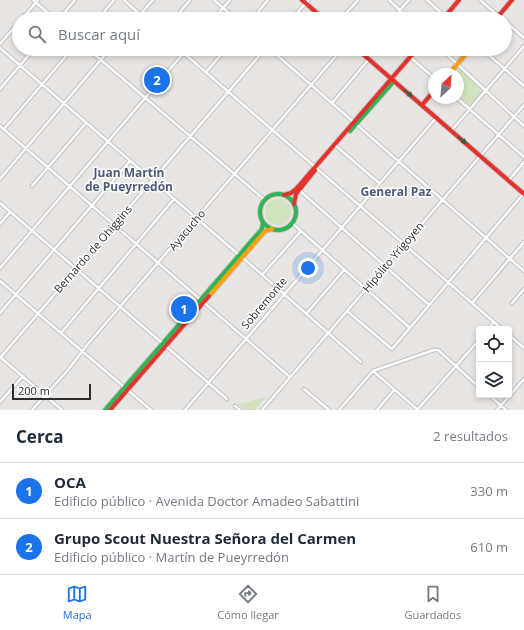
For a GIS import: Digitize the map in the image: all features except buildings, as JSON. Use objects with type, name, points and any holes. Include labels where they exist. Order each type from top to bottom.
[{"type":"main road","points":[[450,12],[459,0]]},
{"type":"main road","points":[[501,12],[512,0]]},
{"type":"main road","points":[[303,2],[315,12]]},
{"type":"main road","points":[[365,56],[524,194]]},
{"type":"main road","points":[[454,68],[464,56]]},
{"type":"main road","points":[[240,256],[264,231],[283,229],[292,223],[296,214],[294,204],[295,196],[299,190],[316,167],[393,80],[410,57]]},
{"type":"main road","points":[[422,105],[428,98]]},
{"type":"main road","points":[[110,410],[126,389],[262,229],[263,222],[260,211],[265,200],[274,195],[284,195],[294,191],[336,146],[354,123]]},
{"type":"main road","points":[[284,195],[294,204]]},
{"type":"main road","points":[[263,222],[272,229]]},
{"type":"main road","points":[[105,410],[126,389]]},
{"type":"street","points":[[33,0],[37,1],[48,12]]},
{"type":"street","points":[[65,12],[75,0]]},
{"type":"street","points":[[104,12],[114,0]]},
{"type":"street","points":[[124,0],[137,12]]},
{"type":"street","points":[[143,12],[153,0]]},
{"type":"street","points":[[180,12],[190,0]]},
{"type":"street","points":[[214,0],[228,12]]},
{"type":"street","points":[[219,12],[230,0]]},
{"type":"street","points":[[258,12],[268,0]]},
{"type":"street","points":[[296,12],[303,2],[309,0]]},
{"type":"street","points":[[347,12],[358,0]]},
{"type":"street","points":[[389,0],[400,10],[409,0]]},
{"type":"street","points":[[427,0],[439,12]]},
{"type":"street","points":[[480,0],[492,12]]},
{"type":"street","points":[[28,12],[37,1]]},
{"type":"street","points":[[512,27],[524,38]]},
{"type":"street","points":[[0,44],[12,30]]},
{"type":"street","points":[[451,131],[524,46]]},
{"type":"street","points":[[0,48],[361,362]]},
{"type":"street","points":[[0,89],[28,56]]},
{"type":"street","points":[[4,130],[66,56]]},
{"type":"street","points":[[96,56],[265,200]]},
{"type":"street","points":[[0,179],[104,56]]},
{"type":"street","points":[[0,268],[181,56]]},
{"type":"street","points":[[187,56],[499,326]]},
{"type":"street","points":[[206,72],[220,56]]},
{"type":"street","name":"Bernardo de Ohiggins","points":[[0,357],[259,56]]},
{"type":"street","points":[[278,56],[524,271]]},
{"type":"street","name":"Ayacucho","points":[[32,410],[68,370],[82,351],[336,56]]},
{"type":"street","points":[[448,56],[524,126]]},
{"type":"street","points":[[490,56],[524,86]]},
{"type":"street","points":[[410,57],[428,73]]},
{"type":"street","points":[[332,103],[369,59]]},
{"type":"street","points":[[464,104],[524,157]]},
{"type":"street","name":"Hipólito Yrigoyen","points":[[262,410],[524,105]]},
{"type":"street","name":"Sobremonte","points":[[185,410],[436,118]]},
{"type":"street","points":[[32,186],[86,123]]},
{"type":"street","points":[[0,126],[247,338],[290,377]]},
{"type":"street","points":[[336,146],[378,184]]},
{"type":"street","points":[[0,313],[130,161]]},
{"type":"street","points":[[509,180],[524,162]]},
{"type":"street","points":[[299,190],[429,305]]},
{"type":"street","points":[[347,310],[392,349],[524,194]]},
{"type":"street","points":[[60,333],[174,199]]},
{"type":"street","points":[[0,203],[227,399]]},
{"type":"street","points":[[0,224],[10,212]]},
{"type":"street","points":[[292,223],[410,328]]},
{"type":"street","points":[[262,275],[300,231]]},
{"type":"street","points":[[472,303],[524,242]]},
{"type":"street","points":[[306,314],[344,270]]},
{"type":"street","points":[[0,281],[151,410]]},
{"type":"street","points":[[512,303],[524,289]]},
{"type":"street","points":[[491,326],[494,322]]},
{"type":"street","points":[[512,338],[524,348]]},
{"type":"street","points":[[373,371],[418,410],[476,344]]},
{"type":"street","points":[[339,410],[373,371],[434,350],[438,350],[476,384]]},
{"type":"street","points":[[0,357],[62,410]]},
{"type":"street","points":[[0,402],[23,376]]},
{"type":"street","points":[[497,410],[524,379]]},
{"type":"street","points":[[304,389],[329,410]]},
{"type":"street","points":[[377,410],[394,390]]},
{"type":"street","points":[[493,398],[506,410]]},
{"type":"street","points":[[235,406],[240,410]]},
{"type":"green space","points":[[464,72],[484,91],[470,107],[464,102]]},
{"type":"green space","points":[[278,199],[287,203],[291,212],[287,221],[278,225],[269,221],[265,212],[269,203]]},
{"type":"green space","points":[[266,397],[255,410],[244,410],[238,404]]},
{"type":"traffic: fast","points":[[350,131],[394,81]]},
{"type":"traffic: fast","points":[[278,194],[288,197],[293,202],[296,212],[293,222],[288,227],[278,230],[268,227],[263,222],[260,212],[263,202],[268,197],[278,194]]},
{"type":"traffic: fast","points":[[105,410],[262,229],[263,222]]},
{"type":"traffic: slow","points":[[454,68],[464,56]]},
{"type":"traffic: slow","points":[[209,296],[265,231],[272,229]]},
{"type":"traffic: jam","points":[[302,0],[316,12]]},
{"type":"traffic: jam","points":[[449,12],[459,0]]},
{"type":"traffic: jam","points":[[502,12],[512,0]]},
{"type":"traffic: jam","points":[[365,56],[524,194]]},
{"type":"traffic: jam","points":[[284,195],[291,193],[297,188],[411,56]]},
{"type":"traffic: jam","points":[[422,105],[428,98]]},
{"type":"traffic: jam","points":[[294,204],[296,194],[315,170]]},
{"type":"traffic: jam","points":[[110,410],[209,296]]},
{"type":"place","name":"Grupo Scout Nuestra Señora del Carmen","points":[[157,80]]},
{"type":"place","name":"OCA","points":[[184,309]]},
{"type":"district","name":"Juan Martín de Pueyrredón","points":[[129,180]]},
{"type":"district","name":"General Paz","points":[[396,192]]}]
